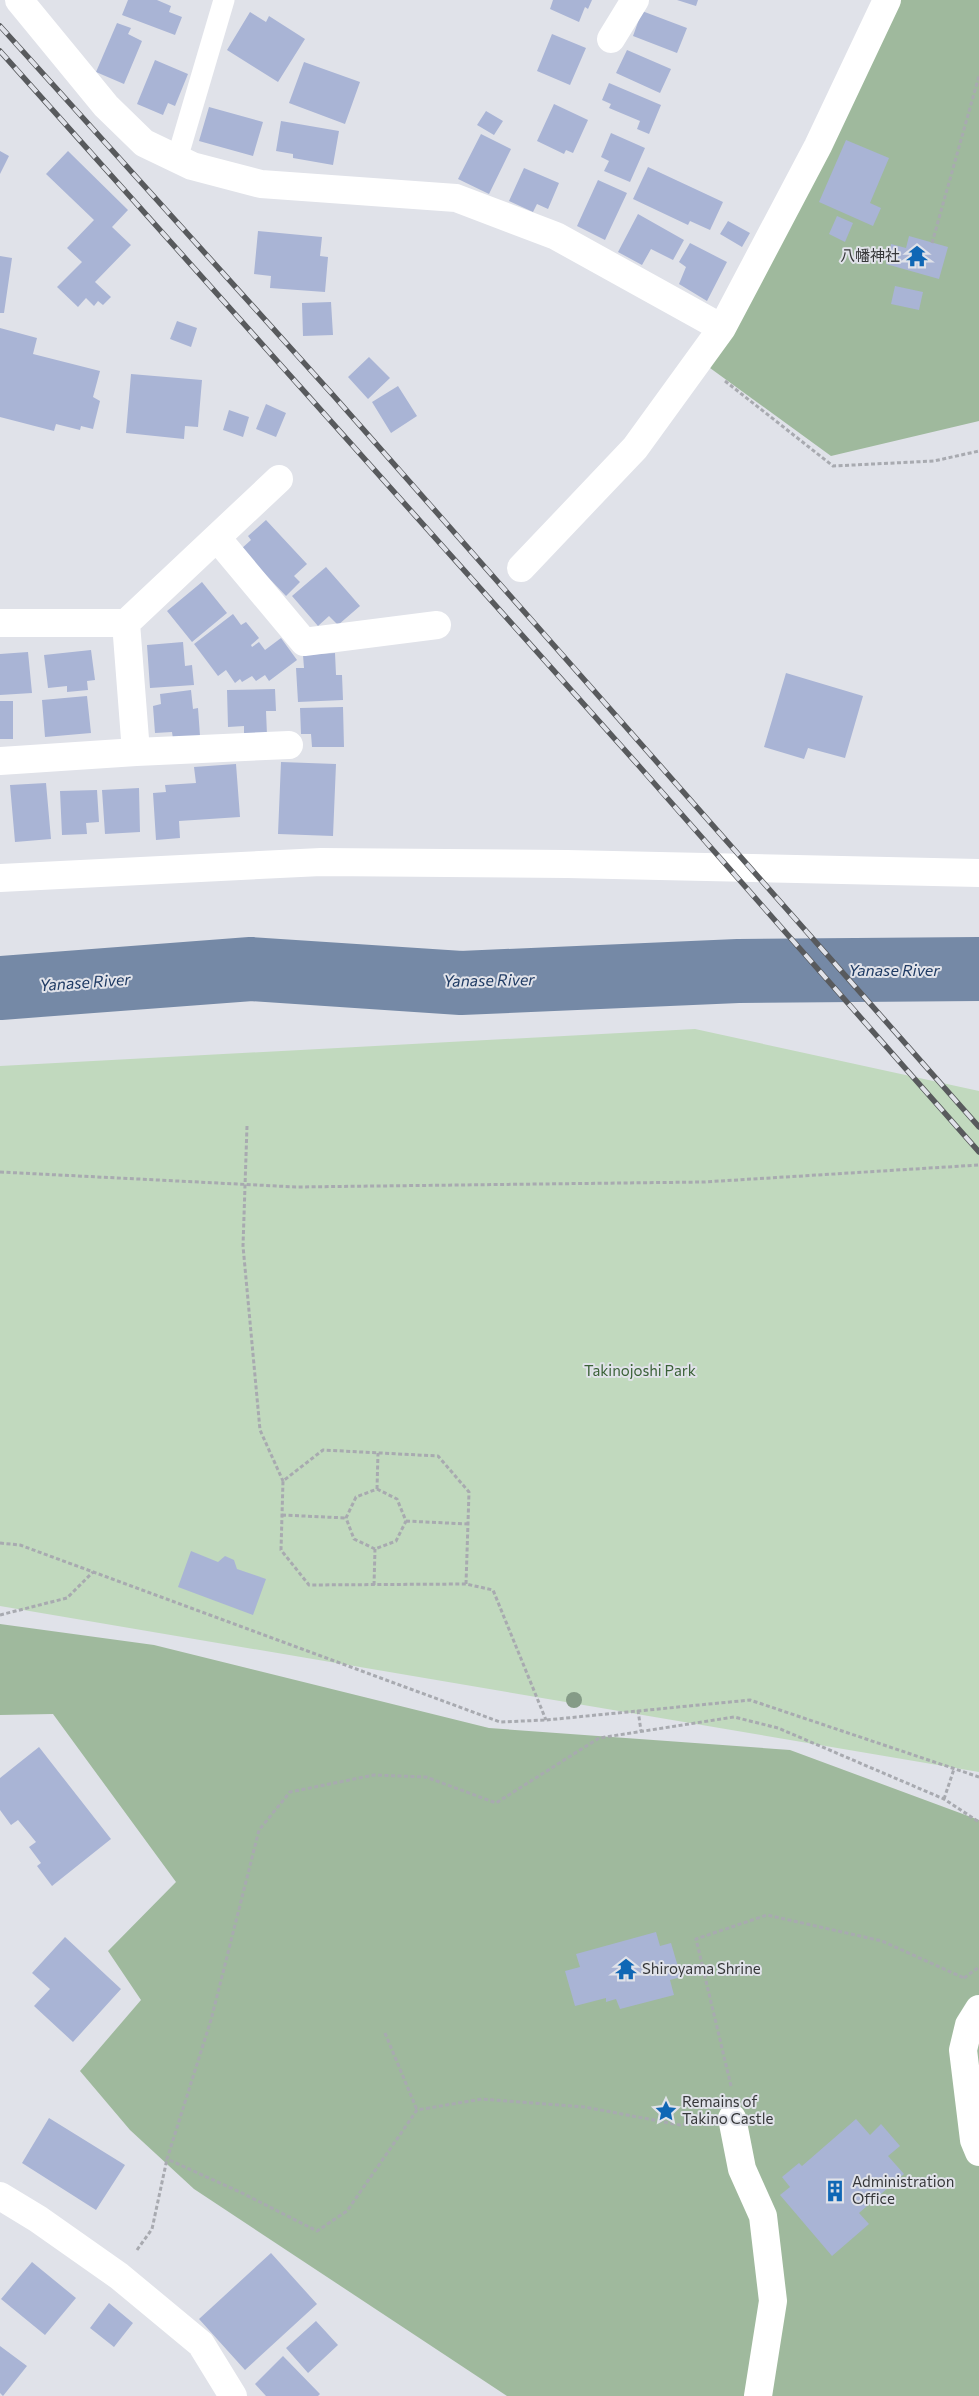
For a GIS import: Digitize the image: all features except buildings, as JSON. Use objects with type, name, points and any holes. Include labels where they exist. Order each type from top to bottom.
[{"type":"street","points":[[19,0],[106,106],[144,143],[176,159],[192,166],[261,184],[456,198],[556,236],[722,328]]},
{"type":"street","points":[[611,39],[635,0]]},
{"type":"street","points":[[521,568],[635,448],[722,328],[818,146],[887,0]]},
{"type":"street","points":[[0,623],[126,623],[279,479]]},
{"type":"street","points":[[217,538],[304,642],[437,625]]},
{"type":"street","points":[[126,623],[136,752]]},
{"type":"street","points":[[0,761],[289,745]]},
{"type":"street","points":[[0,878],[321,862],[567,864],[979,873]]},
{"type":"street","points":[[979,2009],[969,2025],[963,2050],[974,2140],[979,2152]]},
{"type":"street","points":[[732,2118],[742,2168],[763,2216],[773,2301],[758,2396]]},
{"type":"street","points":[[0,2196],[38,2219],[119,2276],[201,2344],[233,2396]]},
{"type":"lane","points":[[176,159],[224,0]]},
{"type":"path","points":[[932,243],[979,76]]},
{"type":"path","points":[[698,360],[833,466],[934,461],[979,451]]},
{"type":"path","points":[[247,1126],[243,1246],[260,1430],[283,1481],[281,1550],[309,1585],[466,1584],[493,1590],[546,1720]]},
{"type":"path","points":[[0,1172],[296,1187],[704,1182],[979,1165]]},
{"type":"path","points":[[283,1481],[323,1450],[438,1456],[469,1492],[466,1584]]},
{"type":"path","points":[[377,1489],[378,1453]]},
{"type":"path","points":[[377,1489],[397,1499],[406,1521],[396,1541],[375,1549],[354,1539],[346,1518],[356,1497],[377,1489]]},
{"type":"path","points":[[282,1515],[346,1518]]},
{"type":"path","points":[[406,1521],[468,1524]]},
{"type":"path","points":[[0,1543],[20,1544],[500,1722],[546,1720],[750,1700],[979,1777]]},
{"type":"path","points":[[374,1585],[375,1549]]},
{"type":"path","points":[[0,1615],[68,1598],[93,1572]]},
{"type":"path","points":[[638,1710],[641,1731]]},
{"type":"path","points":[[119,2276],[152,2229],[167,2159],[211,2020],[259,1830],[290,1792],[374,1775],[426,1777],[496,1803],[599,1738],[734,1717],[778,1728],[944,1799],[979,1822]]},
{"type":"path","points":[[944,1799],[954,1769]]},
{"type":"path","points":[[167,2159],[242,2193],[317,2231],[347,2211],[417,2110],[482,2099],[586,2107],[680,2125],[732,2118],[730,2080],[696,1939],[767,1915],[882,1941],[964,1978]]},
{"type":"path","points":[[385,2033],[417,2110]]},
{"type":"green space","points":[[887,0],[979,0],[979,421],[831,456],[699,360]]},
{"type":"green space","name":"Takinojoshi Park","points":[[695,1029],[979,1091],[979,1772],[0,1606],[0,1066]]},
{"type":"green space","points":[[0,1624],[154,1645],[489,1728],[790,1750],[979,1820],[979,2396],[507,2396],[194,2189],[130,2130],[80,2071],[141,2000],[108,1951],[176,1882],[53,1714],[0,1715]]},
{"type":"waterway","name":"Yanase River","points":[[0,988],[251,969],[461,983],[738,971],[979,969]]},
{"type":"railway","points":[[0,26],[333,395],[979,1127]]},
{"type":"railway","points":[[0,51],[639,766],[979,1152]]},
{"type":"place","name":"八幡神社","points":[[917,256]]},
{"type":"place","name":"Shiroyama Shrine","points":[[626,1969]]},
{"type":"place","name":"Remains of Takino Castle","points":[[666,2111]]},
{"type":"place","name":"Administration Office","points":[[835,2191]]}]
